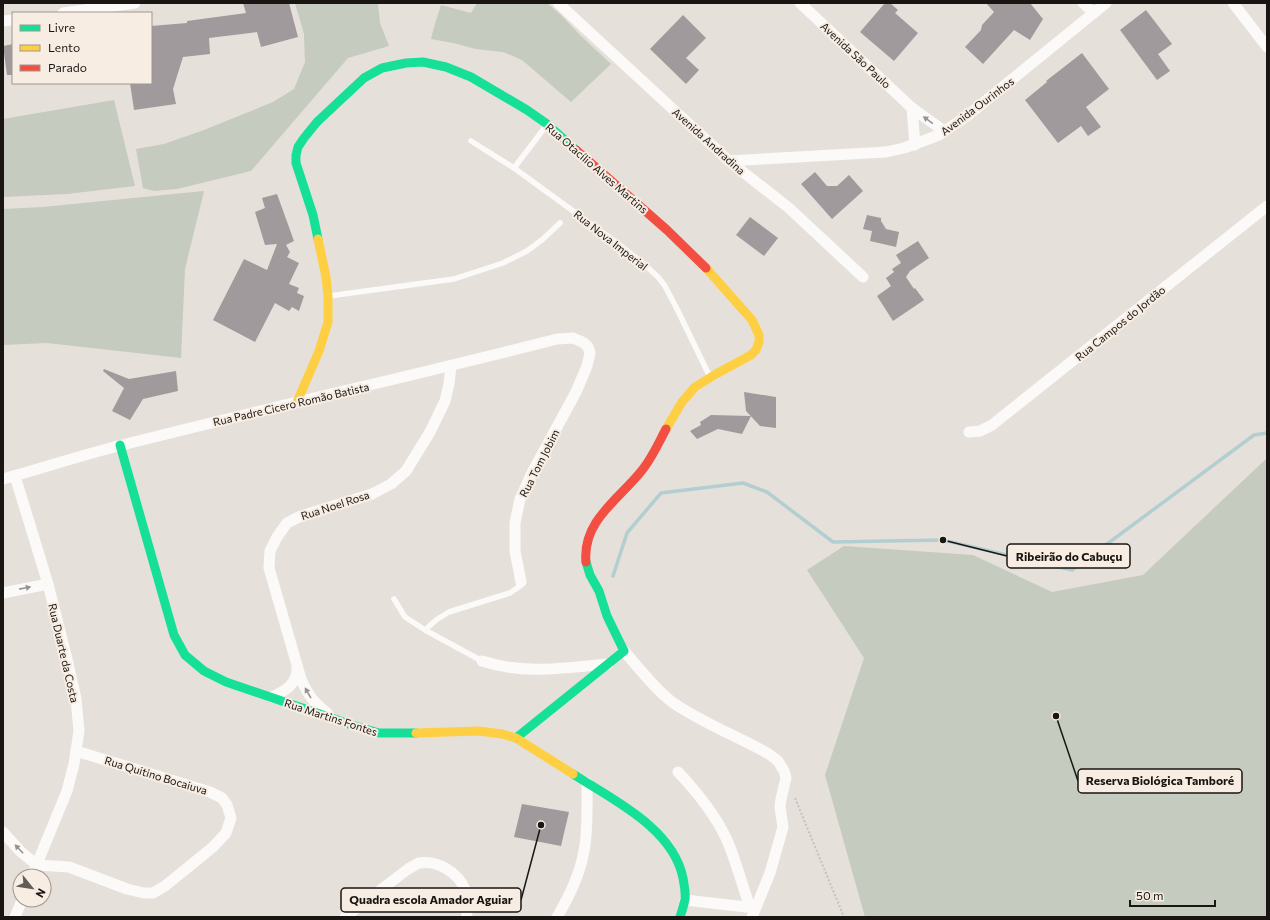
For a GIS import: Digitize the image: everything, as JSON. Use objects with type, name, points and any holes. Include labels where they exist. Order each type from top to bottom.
[{"type":"street","points":[[70,12],[135,3]]},
{"type":"street","name":"Avenida Andradina","points":[[558,3],[729,161],[789,208],[862,277]]},
{"type":"street","name":"Avenida São Paulo","points":[[800,3],[912,108],[944,131]]},
{"type":"street","points":[[1084,3],[1094,13]]},
{"type":"street","name":"Avenida Ourinhos","points":[[729,161],[886,152],[915,145],[939,135],[967,116],[1106,3]]},
{"type":"street","points":[[1233,3],[1267,47]]},
{"type":"street","name":"Rua Otacílio Alves Martins","points":[[297,402],[319,351],[328,322],[326,277],[313,215],[296,163],[298,147],[317,122],[364,78],[382,68],[406,63],[423,62],[446,67],[471,77],[527,110],[547,124],[660,224],[722,284],[752,319],[760,338],[758,346],[752,355],[694,387],[672,416],[650,459],[633,481],[607,507],[594,524],[589,537],[586,556],[590,577],[600,591],[607,617],[624,651],[658,690],[697,718],[769,754],[778,761],[784,771],[786,778],[780,807],[783,827],[773,862],[752,911]]},
{"type":"street","points":[[912,108],[915,145]]},
{"type":"street","name":"Rua Campos do Jordão","points":[[969,432],[980,431],[992,425],[1267,206]]},
{"type":"street","name":"Rua Padre Cicero Romão Batista","points":[[3,479],[120,446],[557,339],[573,338],[580,341]]},
{"type":"street","name":"Rua Tom Jobim","points":[[521,582],[515,551],[515,523],[520,499],[532,473],[576,392],[587,366],[590,353],[588,347],[580,341]]},
{"type":"street","name":"Rua Noel Rosa","points":[[333,718],[315,703],[308,694],[301,679],[269,568],[270,551],[277,537],[287,523],[301,516],[372,494],[391,484],[406,471],[430,432],[445,401],[451,366]]},
{"type":"street","name":"Rua Martins Fontes","points":[[120,446],[174,635],[185,655],[204,671],[226,682],[379,733],[479,731],[502,734],[516,738],[634,813],[658,832],[671,848],[681,868],[685,889],[685,900],[680,917]]},
{"type":"street","name":"Rua Duarte da Costa","points":[[15,476],[48,584],[67,659],[76,699],[79,731],[74,764],[67,791],[36,868]]},
{"type":"street","points":[[3,592],[48,584]]},
{"type":"street","points":[[516,738],[624,651]]},
{"type":"street","name":"Rua Noel Rosa","points":[[272,697],[285,691],[295,681],[297,670],[296,659]]},
{"type":"street","points":[[482,661],[499,666],[544,670],[608,663]]},
{"type":"street","name":"Rua Quitino Bocaiuva","points":[[37,865],[69,867],[128,889],[144,893],[153,893],[165,886],[213,847],[226,832],[231,818],[228,805],[222,798],[210,792],[76,751]]},
{"type":"street","points":[[678,772],[700,796],[713,814],[726,840],[752,911],[685,900]]},
{"type":"street","points":[[556,917],[577,876],[584,851],[587,783]]},
{"type":"street","points":[[3,832],[21,852],[37,865]]},
{"type":"street","points":[[345,917],[408,869],[418,863],[431,863],[446,868],[456,876],[465,890],[467,917]]},
{"type":"lane","points":[[514,168],[547,124]]},
{"type":"lane","name":"Rua Nova Imperial","points":[[471,141],[514,168],[613,240],[643,263],[658,277],[665,286],[678,311],[710,378]]},
{"type":"lane","points":[[328,296],[454,279],[503,263],[527,251],[543,239],[560,223]]},
{"type":"lane","name":"Rua Tom Jobim","points":[[425,630],[436,620],[449,612],[510,593],[520,586],[521,582]]},
{"type":"lane","points":[[394,599],[405,616],[425,630],[482,661]]},
{"type":"path","points":[[795,798],[844,917]]},
{"type":"shaded area","points":[[295,3],[378,3],[380,23],[389,46],[348,58],[251,171],[177,189],[154,191],[143,188],[136,149],[164,144],[204,130],[273,102],[294,89],[305,62],[304,34]]},
{"type":"shaded area","points":[[477,3],[547,3],[611,64],[571,102],[522,60],[503,52],[476,49],[431,39],[441,5],[471,13]]},
{"type":"shaded area","points":[[114,100],[135,186],[67,194],[3,197],[3,119]]},
{"type":"shaded area","points":[[204,191],[185,269],[181,358],[47,343],[3,345],[3,209],[43,207]]},
{"type":"shaded area","points":[[1267,458],[1267,917],[865,917],[825,775],[864,658],[807,570],[844,546],[973,555],[1052,592],[1143,575]]},
{"type":"building","points":[[243,3],[289,3],[298,37],[261,47],[257,32],[209,38],[210,54],[183,57],[173,89],[176,104],[134,110],[130,84],[152,84],[152,26],[187,23],[187,21],[246,13]]},
{"type":"building","points":[[885,3],[890,3],[898,10],[895,13],[918,33],[894,61],[860,32]]},
{"type":"building","points":[[986,3],[1030,3],[1043,19],[1030,40],[1014,30],[983,64],[965,47],[981,30],[982,25],[994,12]]},
{"type":"building","points":[[1146,10],[1172,44],[1158,54],[1170,71],[1157,80],[1120,30]]},
{"type":"building","points":[[683,15],[706,38],[686,58],[699,70],[686,84],[650,49]]},
{"type":"building","points":[[12,44],[12,75],[7,75],[3,46]]},
{"type":"building","points":[[1082,53],[1109,89],[1086,107],[1101,127],[1088,136],[1081,126],[1058,143],[1025,100],[1047,82],[1046,81]]},
{"type":"building","points":[[815,172],[827,186],[837,186],[849,175],[863,191],[832,219],[801,184]]},
{"type":"building","points":[[277,194],[294,241],[286,245],[290,252],[287,257],[299,263],[289,284],[299,288],[297,293],[304,296],[299,311],[292,307],[289,311],[275,303],[255,342],[213,320],[244,259],[267,270],[277,244],[265,245],[255,212],[265,208],[262,198]]},
{"type":"building","points":[[867,215],[881,218],[881,221],[886,229],[899,232],[896,247],[870,241],[872,231],[863,229]]},
{"type":"building","points":[[750,217],[778,238],[764,256],[736,235]]},
{"type":"building","points":[[918,241],[929,258],[910,271],[906,277],[924,300],[893,321],[877,296],[891,286],[886,278],[894,272],[892,269],[901,263],[896,255]]},
{"type":"building","points":[[104,369],[129,379],[176,371],[178,391],[143,399],[130,420],[112,411],[124,388],[103,371]]},
{"type":"building","points":[[744,392],[776,397],[776,428],[760,426],[746,411]]},
{"type":"building","points":[[711,415],[751,416],[742,434],[718,429],[697,439],[690,431],[701,425],[700,422]]},
{"type":"building","points":[[522,804],[569,812],[561,846],[514,837]]},
{"type":"waterway","points":[[613,576],[627,533],[661,493],[743,483],[767,492],[833,542],[943,540],[1072,570],[1254,435],[1267,433]]},
{"type":"traffic: fast","points":[[318,239],[313,215],[296,163],[298,147],[317,122],[364,78],[382,68],[406,63],[423,62],[446,67],[471,77],[527,110],[547,124],[576,150]]},
{"type":"traffic: fast","points":[[120,445],[174,635],[185,655],[204,671],[226,682],[352,725],[379,733],[416,733]]},
{"type":"traffic: fast","points":[[516,738],[624,651],[607,616],[599,591],[590,575],[586,562]]},
{"type":"traffic: fast","points":[[573,774],[623,805],[654,830],[667,844],[677,860],[685,888],[684,904],[680,917]]},
{"type":"traffic: slow","points":[[297,402],[319,351],[328,322],[326,277],[318,239]]},
{"type":"traffic: slow","points":[[666,429],[682,402],[695,387],[751,355],[756,350],[759,342],[759,335],[752,320],[706,268]]},
{"type":"traffic: slow","points":[[416,733],[479,731],[502,734],[516,738],[573,774]]},
{"type":"traffic: jam","points":[[576,150],[667,230],[706,268]]},
{"type":"traffic: jam","points":[[586,562],[586,547],[596,522],[643,469],[666,429]]},
{"type":"place","name":"Ribeirão do Cabuçu","points":[[943,540]]},
{"type":"place","name":"Reserva Biológica Tamboré","points":[[1056,716]]},
{"type":"place","name":"Quadra escola Amador Aguiar","points":[[541,825]]}]
